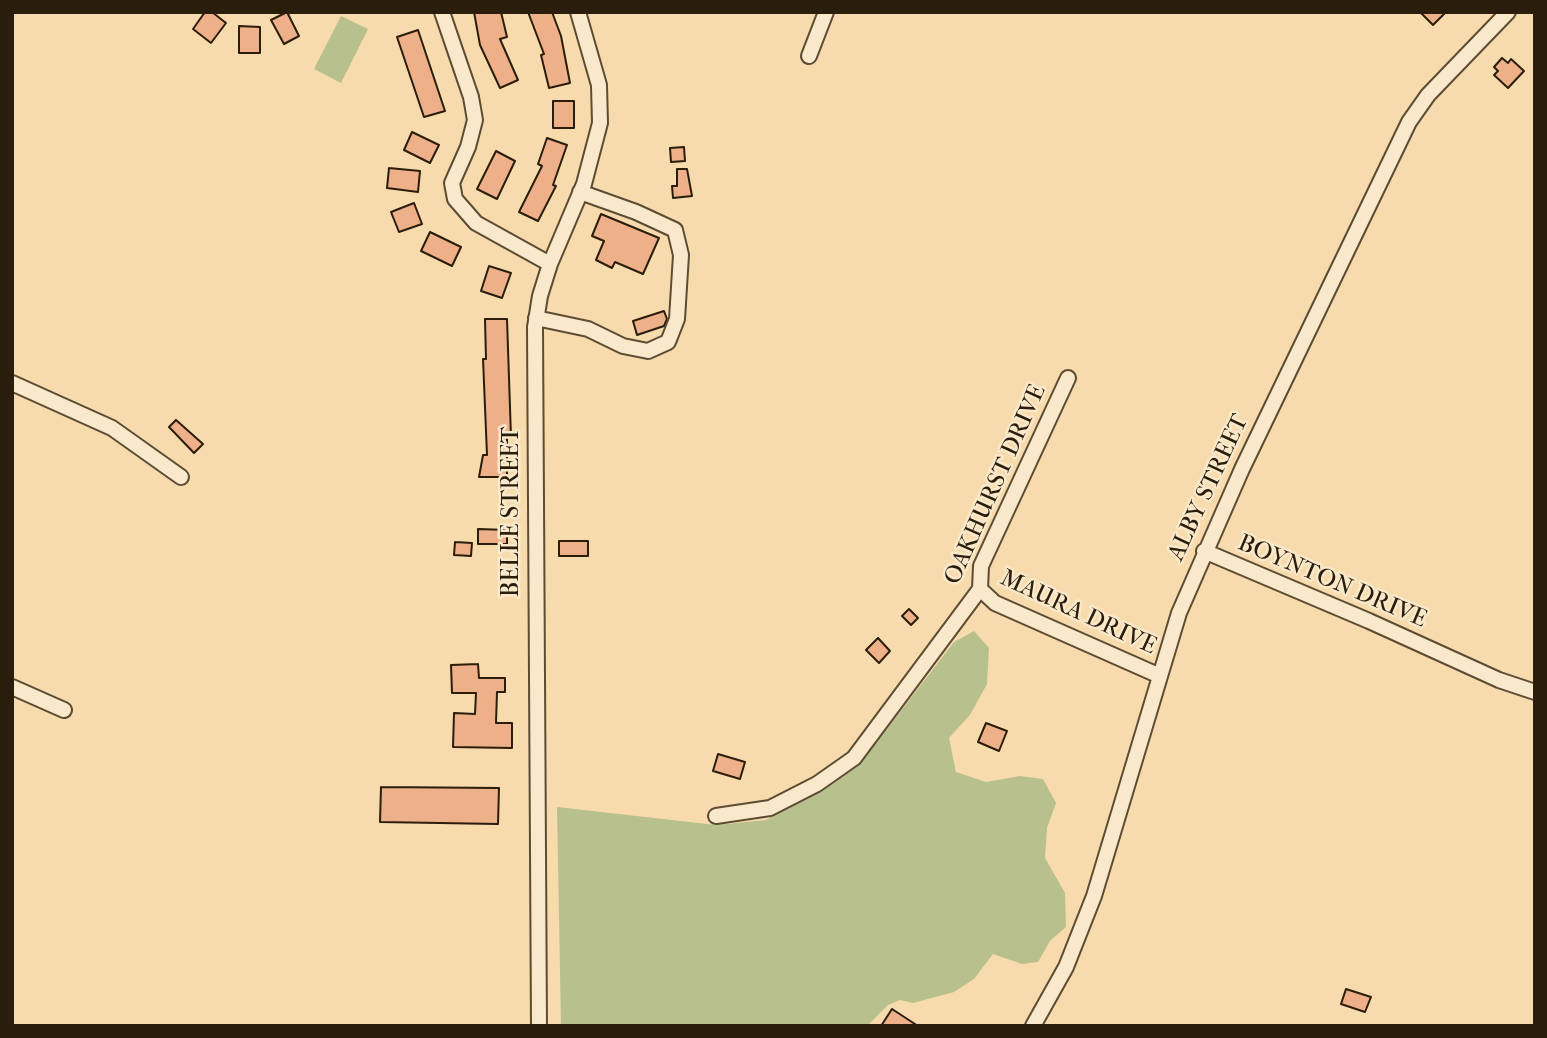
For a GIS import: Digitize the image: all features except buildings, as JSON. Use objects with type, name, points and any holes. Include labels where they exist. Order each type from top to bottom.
[{"type":"street","points":[[442,12],[471,97],[475,120],[468,147],[452,183],[455,199],[476,223],[550,264]]},
{"type":"street","name":"BELLE STREET","points":[[539,1026],[534,527],[536,318],[550,264],[580,192],[597,142],[601,105],[594,62],[578,12]]},
{"type":"street","points":[[809,56],[826,12]]},
{"type":"street","name":"ALBY STREET","points":[[1033,1026],[1066,967],[1094,896],[1160,676],[1204,551],[1398,140],[1428,94],[1508,12]]},
{"type":"street","points":[[536,318],[588,329],[623,346],[648,351],[668,342],[677,319],[681,255],[675,230],[636,212],[580,192]]},
{"type":"street","name":"OAKHURST DRIVE","points":[[716,816],[770,808],[817,784],[854,758],[980,589],[981,566],[1068,378]]},
{"type":"street","points":[[12,383],[112,428],[181,477]]},
{"type":"street","name":"BOYNTON DRIVE","points":[[1204,551],[1499,680],[1535,692]]},
{"type":"street","name":"MAURA DRIVE","points":[[980,589],[995,603],[1160,676]]},
{"type":"street","points":[[12,687],[64,710]]},
{"type":"green space","points":[[341,16],[368,29],[341,83],[314,69]]},
{"type":"green space","points":[[974,631],[989,648],[987,684],[970,715],[949,738],[956,772],[986,782],[1020,776],[1043,779],[1056,803],[1047,828],[1045,858],[1065,893],[1066,927],[1050,941],[1038,962],[1022,964],[993,954],[974,979],[954,992],[913,1003],[900,1000],[888,1005],[867,1026],[561,1026],[557,807],[716,825],[766,820],[833,781],[873,747],[954,642]]}]
